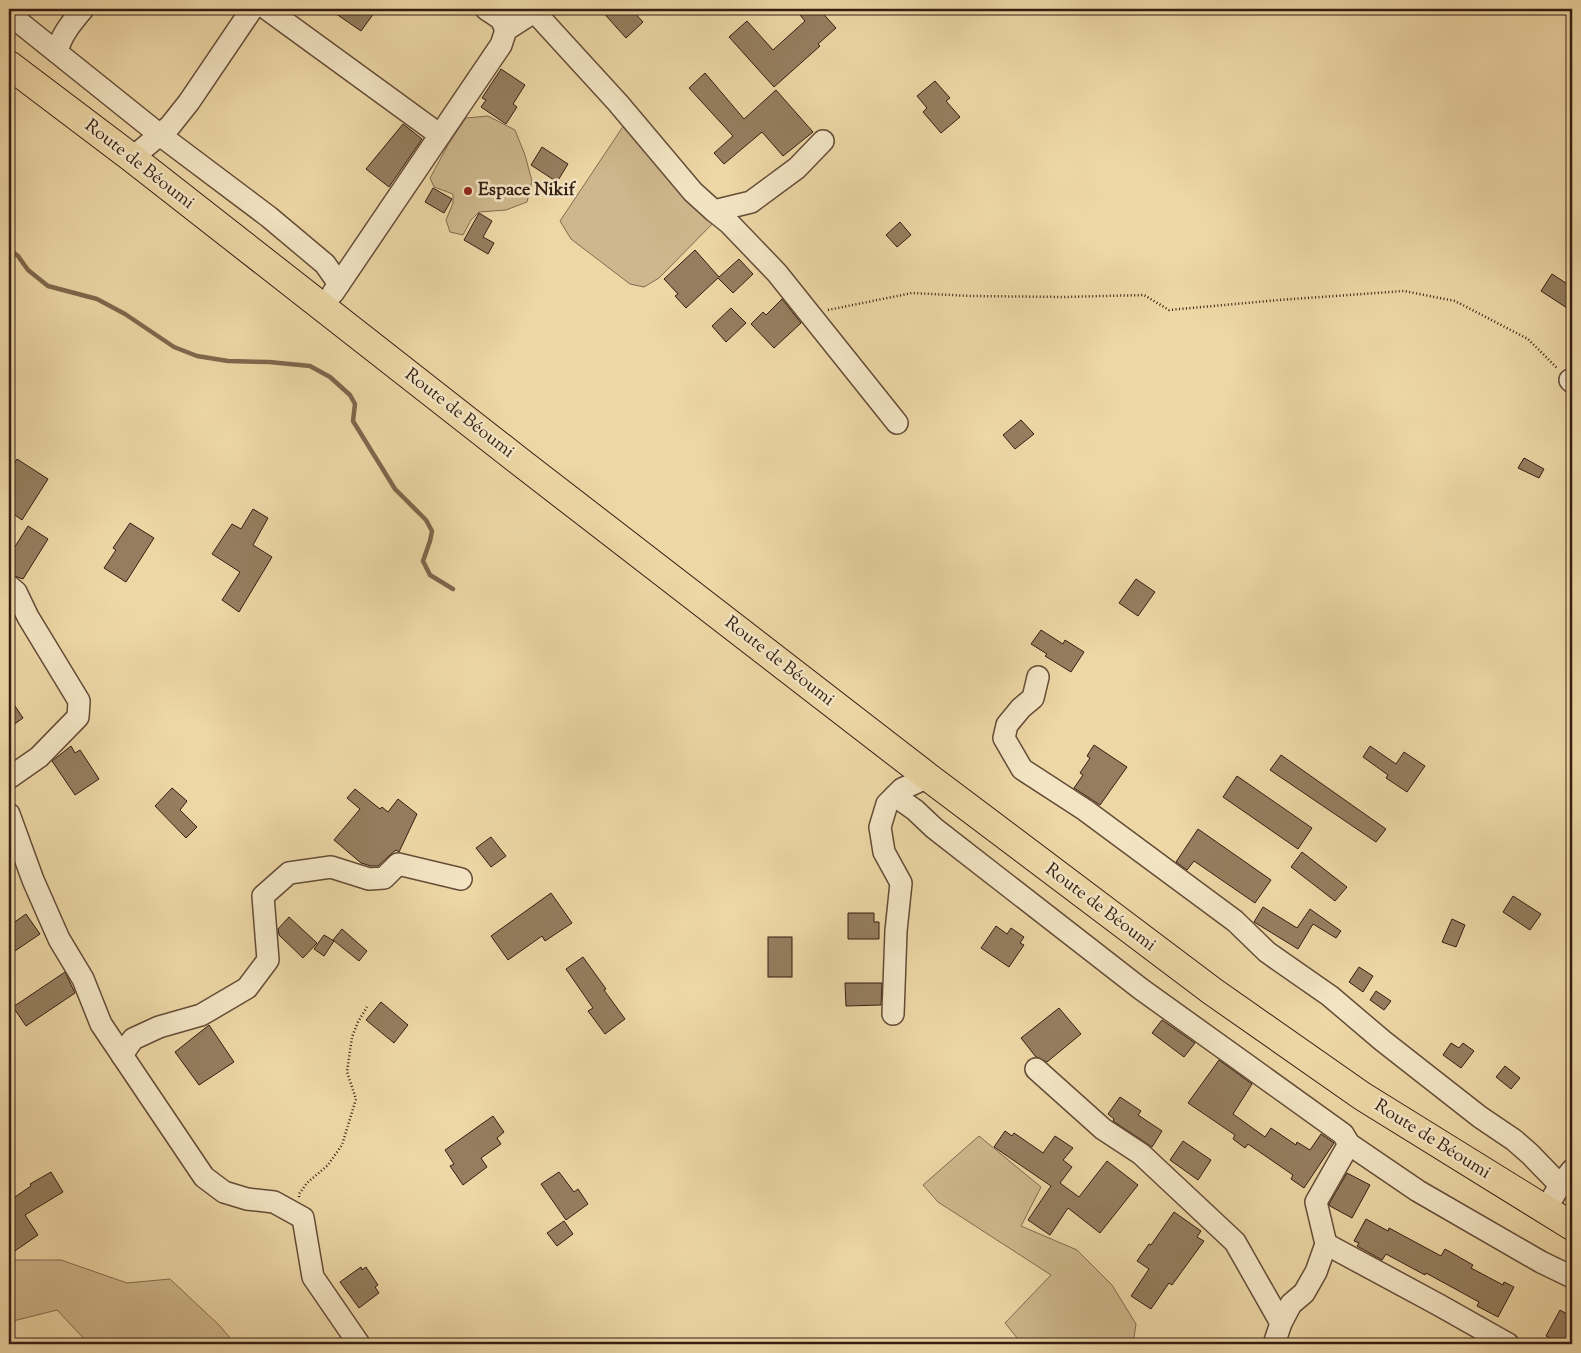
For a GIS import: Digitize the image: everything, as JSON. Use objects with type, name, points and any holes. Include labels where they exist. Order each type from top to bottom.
[{"type":"main road","name":"Route de Béoumi","points":[[9,65],[132,158],[928,778],[1228,1002],[1362,1096],[1572,1226]]},
{"type":"street","points":[[57,52],[60,41],[71,22],[83,9]]},
{"type":"street","points":[[132,158],[170,126],[189,102],[252,9]]},
{"type":"street","points":[[267,9],[440,135]]},
{"type":"street","points":[[486,9],[501,19],[506,30]]},
{"type":"street","points":[[323,308],[501,45],[506,30],[533,10],[618,103],[693,192],[729,223],[777,273],[897,423]]},
{"type":"street","points":[[9,14],[160,135],[269,217],[325,264],[339,284]]},
{"type":"street","points":[[714,211],[751,202],[798,168],[823,140]]},
{"type":"street","points":[[9,586],[16,592],[28,617],[79,701],[78,717],[39,757],[9,778]]},
{"type":"street","points":[[1038,677],[1033,698],[1021,708],[1007,725],[1004,738],[1022,769],[1085,810],[1235,921],[1267,952],[1330,996],[1382,1041],[1530,1154],[1566,1178],[1545,1210]]},
{"type":"street","points":[[892,1014],[896,931],[901,883],[884,852],[880,827],[887,804],[902,789],[928,778]]},
{"type":"street","points":[[895,796],[1140,990],[1343,1134],[1349,1144],[1418,1191],[1541,1262],[1572,1277]]},
{"type":"street","points":[[9,814],[33,880],[59,939],[83,979],[101,1024],[204,1177],[224,1192],[247,1199],[274,1202],[303,1218],[313,1277],[359,1344]]},
{"type":"street","points":[[122,1055],[133,1039],[159,1027],[201,1015],[247,988],[268,960],[263,896],[288,873],[332,867],[369,879],[384,878],[398,864],[461,879]]},
{"type":"street","points":[[1036,1069],[1103,1129],[1140,1154],[1235,1242],[1281,1323]]},
{"type":"street","points":[[1274,1344],[1281,1323],[1291,1304],[1304,1293],[1316,1272],[1326,1244],[1316,1202],[1349,1144]]},
{"type":"street","points":[[1326,1244],[1508,1344]]},
{"type":"path","points":[[810,313],[912,293],[1045,297],[1144,295],[1169,310],[1404,291],[1455,301],[1528,339],[1571,381]]},
{"type":"path","points":[[303,1218],[299,1194],[306,1183],[328,1165],[342,1145],[356,1099],[347,1072],[352,1037],[367,1007]]},
{"type":"shaded area","points":[[488,116],[515,130],[525,155],[532,181],[527,202],[506,210],[479,212],[471,220],[463,235],[450,232],[446,220],[453,203],[453,194],[434,187],[430,178],[449,143],[466,118]]},
{"type":"shaded area","points":[[626,122],[725,211],[659,278],[644,287],[630,284],[571,239],[560,221]]},
{"type":"shaded area","points":[[979,1136],[1041,1187],[1021,1226],[1077,1250],[1112,1285],[1136,1324],[1133,1344],[1022,1344],[1005,1323],[1051,1275],[938,1202],[923,1185]]},
{"type":"shaded area","points":[[9,1260],[61,1260],[127,1283],[170,1279],[220,1326],[235,1344],[89,1344],[57,1310],[9,1322]]},
{"type":"building","points":[[329,9],[377,9],[361,31]]},
{"type":"building","points":[[600,9],[631,9],[643,22],[626,38]]},
{"type":"building","points":[[795,9],[819,9],[836,28],[818,44],[820,46],[774,87],[729,37],[747,21],[773,50],[805,21]]},
{"type":"building","points":[[501,69],[525,85],[513,104],[517,107],[506,124],[481,107],[486,100],[482,98]]},
{"type":"building","points":[[705,73],[744,119],[776,90],[813,132],[783,156],[762,132],[724,164],[714,153],[733,136],[689,88]]},
{"type":"building","points":[[935,81],[950,98],[946,101],[960,117],[941,133],[923,112],[927,108],[917,96]]},
{"type":"building","points":[[403,124],[422,139],[389,187],[366,169]]},
{"type":"building","points":[[542,147],[568,164],[557,182],[531,165]]},
{"type":"building","points":[[433,188],[452,199],[444,213],[425,202]]},
{"type":"building","points":[[479,213],[492,221],[483,237],[494,243],[488,254],[464,240]]},
{"type":"building","points":[[900,222],[911,235],[897,247],[886,235]]},
{"type":"building","points":[[695,250],[719,277],[739,259],[753,274],[733,293],[718,278],[686,308],[675,296],[678,294],[664,279]]},
{"type":"building","points":[[1552,274],[1572,287],[1572,301],[1567,308],[1541,291]]},
{"type":"building","points":[[782,299],[801,323],[774,348],[751,324],[763,312],[766,315]]},
{"type":"building","points":[[731,308],[746,323],[726,342],[712,326]]},
{"type":"building","points":[[1021,420],[1034,434],[1015,449],[1003,435]]},
{"type":"building","points":[[1524,458],[1544,469],[1539,478],[1518,468]]},
{"type":"building","points":[[17,459],[48,479],[22,520],[9,511],[9,472]]},
{"type":"building","points":[[253,509],[268,518],[253,545],[272,557],[239,612],[222,600],[240,572],[212,554],[232,524],[241,529]]},
{"type":"building","points":[[130,523],[154,538],[126,582],[104,568],[116,550],[113,548]]},
{"type":"building","points":[[28,526],[48,539],[23,579],[9,574],[9,556]]},
{"type":"building","points":[[1136,579],[1155,592],[1138,616],[1119,603]]},
{"type":"building","points":[[1041,630],[1063,644],[1065,640],[1084,652],[1071,672],[1045,656],[1047,654],[1031,644]]},
{"type":"building","points":[[9,697],[23,718],[9,728]]},
{"type":"building","points":[[1094,745],[1127,767],[1100,805],[1074,788],[1083,775],[1080,773],[1090,758],[1087,756]]},
{"type":"building","points":[[71,746],[75,753],[80,750],[99,779],[75,795],[52,761]]},
{"type":"building","points":[[1370,746],[1396,764],[1404,752],[1425,766],[1407,792],[1386,778],[1388,775],[1363,757]]},
{"type":"building","points":[[1281,755],[1386,829],[1376,842],[1270,770]]},
{"type":"building","points":[[1237,776],[1312,828],[1298,849],[1223,797]]},
{"type":"building","points":[[172,788],[187,801],[180,810],[197,827],[186,838],[155,806]]},
{"type":"building","points":[[355,789],[380,809],[382,807],[388,812],[398,799],[417,814],[399,852],[396,850],[378,866],[361,863],[334,840],[360,809],[347,798]]},
{"type":"building","points":[[1198,829],[1271,880],[1255,903],[1194,861],[1187,870],[1176,862]]},
{"type":"building","points":[[491,837],[506,856],[491,867],[476,848]]},
{"type":"building","points":[[1302,852],[1347,887],[1335,901],[1291,867]]},
{"type":"building","points":[[551,893],[572,923],[545,941],[542,936],[508,960],[491,936]]},
{"type":"building","points":[[1513,896],[1541,914],[1530,930],[1503,912]]},
{"type":"building","points":[[1263,907],[1297,928],[1310,909],[1341,931],[1336,938],[1313,924],[1298,949],[1254,922]]},
{"type":"building","points":[[848,913],[874,913],[874,922],[879,922],[879,939],[848,939]]},
{"type":"building","points":[[26,914],[40,934],[9,955],[9,926]]},
{"type":"building","points":[[289,917],[317,943],[303,958],[279,935],[278,929]]},
{"type":"building","points":[[1452,919],[1465,925],[1456,947],[1442,942]]},
{"type":"building","points":[[996,926],[1007,934],[1011,928],[1024,937],[1020,943],[1024,945],[1009,967],[981,948]]},
{"type":"building","points":[[342,929],[367,951],[359,961],[333,940]]},
{"type":"building","points":[[324,935],[334,941],[324,956],[314,949]]},
{"type":"building","points":[[768,937],[792,937],[792,977],[768,977]]},
{"type":"building","points":[[583,957],[625,1019],[605,1034],[588,1011],[593,1008],[566,969]]},
{"type":"building","points":[[1359,967],[1373,976],[1363,992],[1349,982]]},
{"type":"building","points":[[65,972],[75,993],[26,1026],[13,1007]]},
{"type":"building","points":[[845,983],[882,983],[881,1005],[846,1006]]},
{"type":"building","points":[[1376,991],[1391,1001],[1384,1010],[1370,1000]]},
{"type":"building","points":[[381,1002],[408,1025],[394,1043],[366,1020]]},
{"type":"building","points":[[1059,1008],[1081,1034],[1047,1062],[1036,1057],[1021,1038]]},
{"type":"building","points":[[1162,1020],[1195,1043],[1184,1057],[1152,1033]]},
{"type":"building","points":[[209,1025],[234,1062],[199,1085],[175,1052]]},
{"type":"building","points":[[1451,1043],[1459,1048],[1463,1043],[1474,1051],[1461,1068],[1443,1055]]},
{"type":"building","points":[[1219,1060],[1252,1084],[1233,1114],[1265,1137],[1271,1128],[1296,1145],[1297,1142],[1310,1150],[1321,1134],[1334,1143],[1304,1188],[1291,1179],[1293,1175],[1248,1144],[1245,1148],[1233,1139],[1235,1135],[1188,1103]]},
{"type":"building","points":[[1505,1066],[1520,1078],[1511,1089],[1496,1077]]},
{"type":"building","points":[[1120,1097],[1141,1111],[1138,1115],[1162,1131],[1152,1147],[1113,1121],[1114,1119],[1108,1114]]},
{"type":"building","points":[[493,1116],[504,1132],[497,1138],[501,1144],[481,1158],[487,1167],[463,1185],[450,1166],[454,1164],[445,1150]]},
{"type":"building","points":[[1005,1131],[1012,1136],[1014,1133],[1043,1153],[1055,1136],[1073,1148],[1063,1160],[1072,1167],[1060,1183],[1079,1197],[1107,1161],[1138,1185],[1100,1233],[1068,1208],[1050,1235],[1028,1220],[1051,1186],[994,1147]]},
{"type":"building","points":[[1183,1141],[1211,1160],[1198,1180],[1170,1160]]},
{"type":"building","points":[[51,1172],[63,1192],[25,1215],[38,1235],[9,1255],[9,1201],[31,1186],[30,1184]]},
{"type":"building","points":[[559,1172],[574,1192],[578,1189],[588,1204],[566,1220],[541,1184]]},
{"type":"building","points":[[1347,1173],[1370,1185],[1352,1218],[1329,1204]]},
{"type":"building","points":[[1174,1212],[1201,1231],[1197,1237],[1204,1241],[1172,1285],[1169,1283],[1151,1309],[1131,1296],[1149,1269],[1137,1261],[1149,1244],[1151,1245]]},
{"type":"building","points":[[1366,1219],[1388,1231],[1389,1228],[1441,1256],[1445,1249],[1473,1265],[1471,1268],[1503,1285],[1504,1282],[1514,1287],[1498,1317],[1477,1306],[1479,1302],[1426,1273],[1425,1275],[1386,1254],[1382,1260],[1357,1246],[1359,1243],[1354,1241]]},
{"type":"building","points":[[564,1221],[573,1234],[557,1246],[547,1233]]},
{"type":"building","points":[[361,1267],[362,1270],[366,1267],[378,1285],[375,1287],[379,1293],[359,1308],[340,1282]]},
{"type":"building","points":[[1560,1310],[1572,1317],[1572,1344],[1561,1344],[1546,1336]]},
{"type":"waterway","points":[[9,249],[18,256],[28,270],[48,286],[97,299],[125,314],[174,347],[197,356],[228,361],[310,366],[330,377],[350,395],[355,404],[353,421],[395,489],[426,520],[432,531],[423,561],[430,575],[453,589]]},
{"type":"place","name":"Espace Nikif","points":[[468,191]]}]
